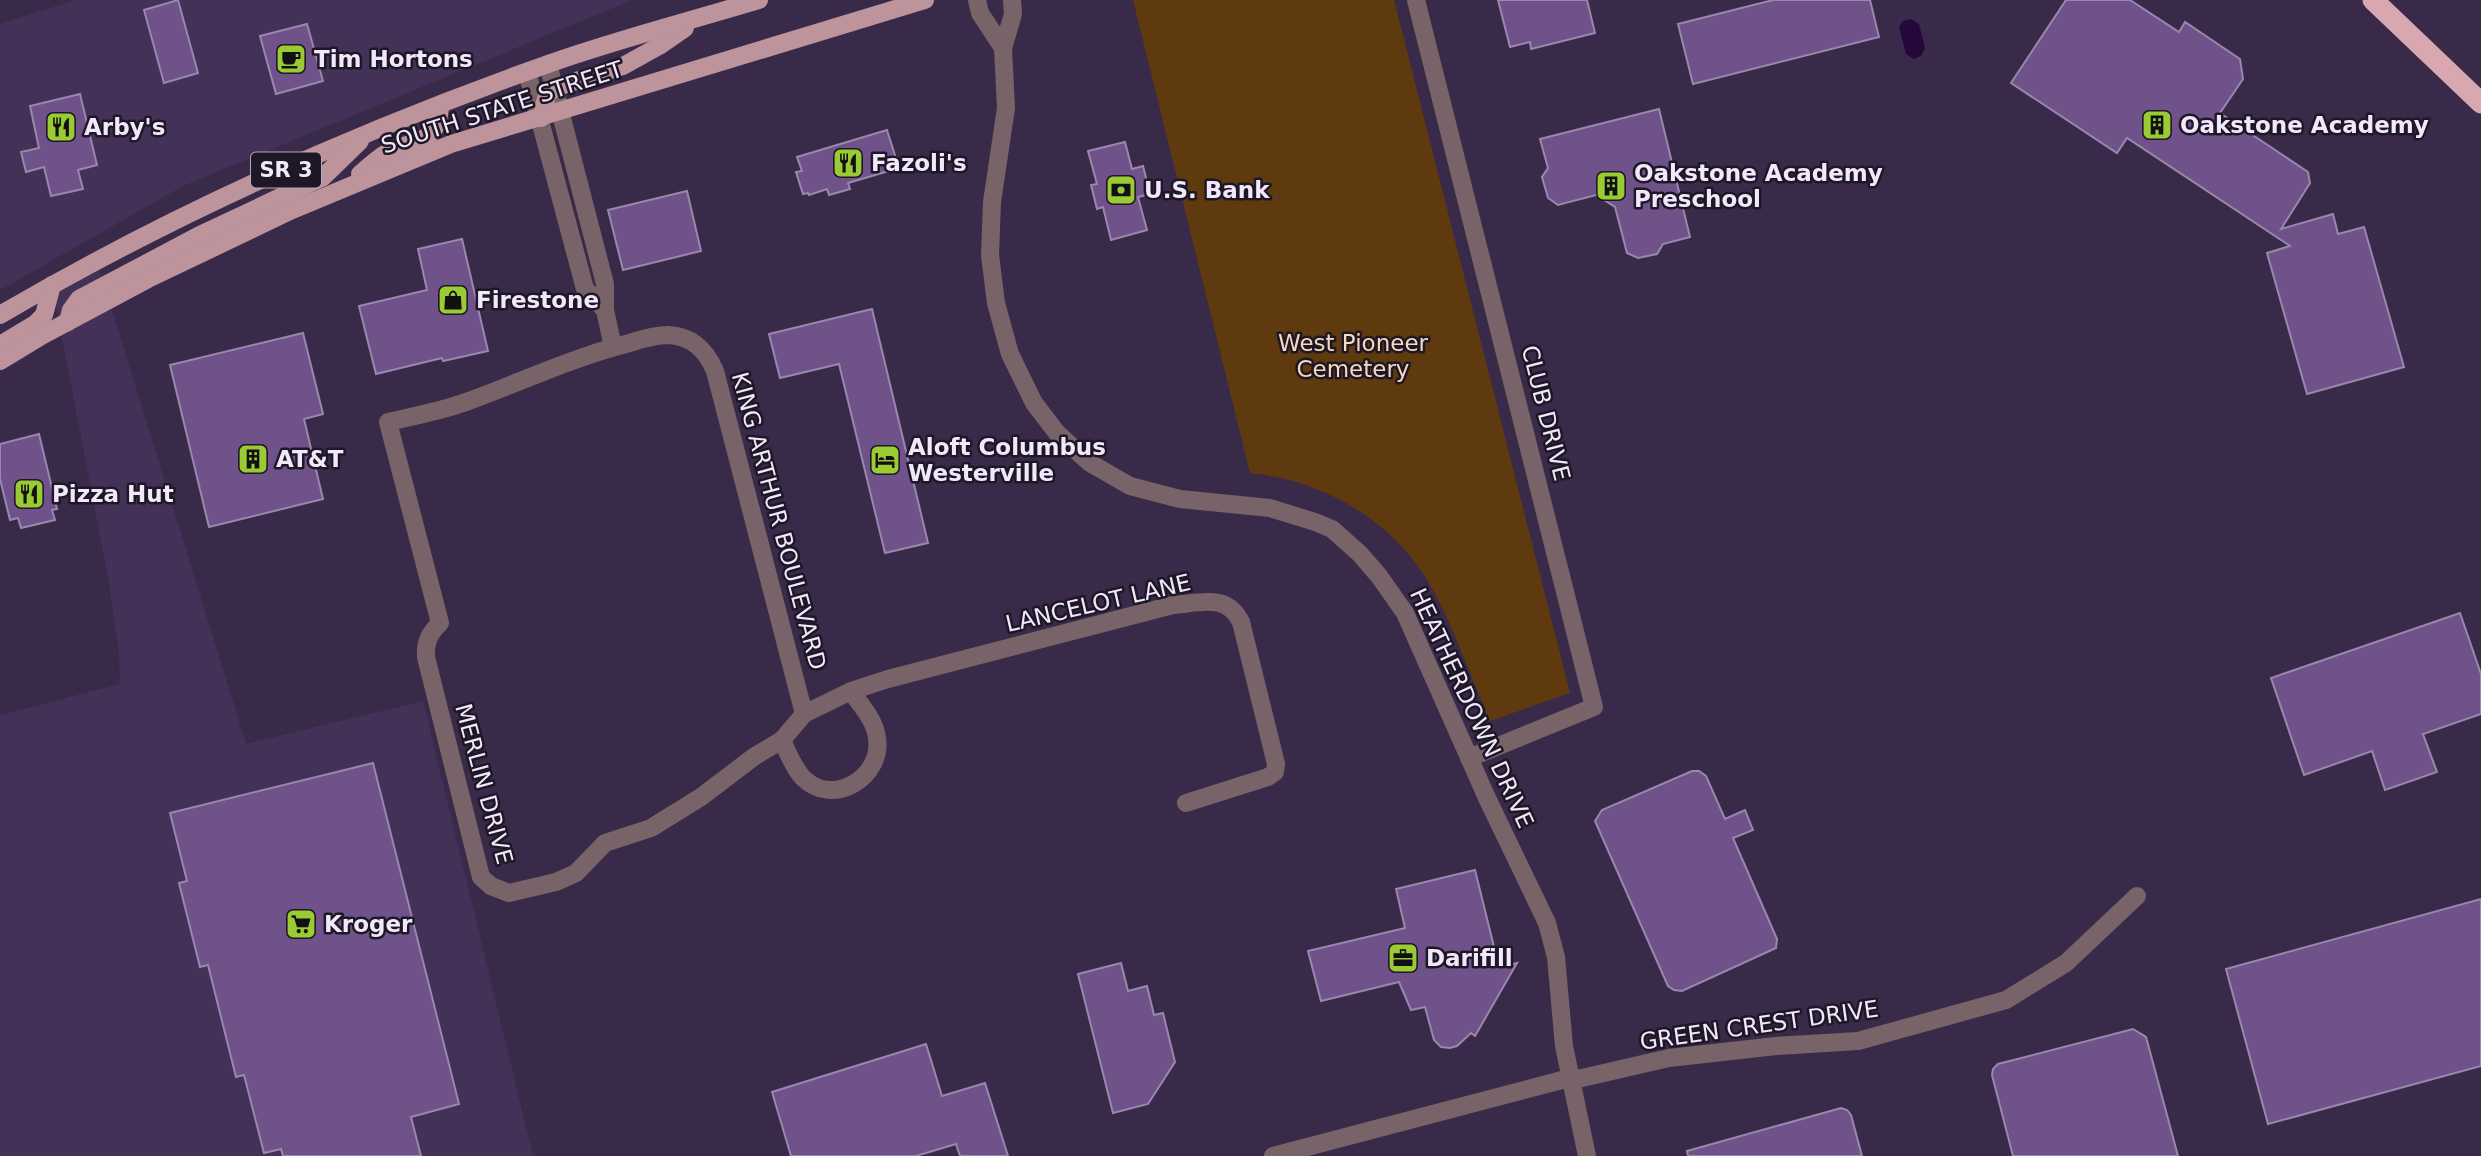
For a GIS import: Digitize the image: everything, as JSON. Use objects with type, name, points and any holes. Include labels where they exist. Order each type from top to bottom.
[{"type":"highway","points":[[2373,0],[2481,103]]},
{"type":"main road","name":"SOUTH STATE STREET","points":[[0,315],[176,221],[367,134],[548,64],[759,0]]},
{"type":"main road","name":"SOUTH STATE STREET","points":[[0,361],[148,279],[341,188],[450,144],[925,0]]},
{"type":"main road","points":[[541,118],[547,95],[555,88],[623,65],[659,46],[702,16]]},
{"type":"main road","points":[[341,188],[388,152],[430,135],[436,128],[440,106]]},
{"type":"main road","points":[[68,322],[71,310],[85,295],[198,236],[323,177],[367,134]]},
{"type":"main road","points":[[0,345],[36,324],[44,316],[52,285]]},
{"type":"street","points":[[977,0],[980,13],[1003,48]]},
{"type":"street","name":"HEATHERDOWN DRIVE","points":[[1012,0],[1013,14],[1003,48],[1006,108],[992,202],[990,255],[996,303],[1010,354],[1034,403],[1057,433],[1090,463],[1130,486],[1180,499],[1270,508],[1332,529],[1360,554],[1379,576],[1405,613],[1469,758],[1547,923],[1556,957],[1563,1046],[1587,1156]]},
{"type":"street","name":"CLUB DRIVE","points":[[1416,0],[1594,707],[1469,758]]},
{"type":"street","points":[[548,64],[606,284],[605,310],[613,347]]},
{"type":"street","points":[[527,72],[585,289],[605,310]]},
{"type":"street","name":"KING ARTHUR BOULEVARD","points":[[426,657],[425,644],[440,623],[388,422],[462,404],[613,347],[665,335],[682,337],[699,345],[715,371],[804,715]]},
{"type":"street","name":"LANCELOT LANE","points":[[804,715],[851,691],[888,679],[1174,606],[1217,602],[1227,605],[1241,622],[1276,764],[1275,772],[1268,777],[1186,803]]},
{"type":"street","name":"MERLIN DRIVE","points":[[426,657],[481,877],[491,886],[509,893],[556,882],[576,873],[605,843],[651,828],[701,797],[755,756],[782,740],[804,715]]},
{"type":"street","points":[[782,740],[791,761],[804,779],[816,787],[831,790],[846,788],[862,780],[877,754],[878,739],[873,723],[851,691]]},
{"type":"street","name":"GREEN CREST DRIVE","points":[[1273,1156],[1562,1080],[1669,1058],[1776,1046],[1858,1041],[2006,1000],[2066,963],[2137,896]]},
{"type":"shaded area","points":[[76,0],[632,0],[183,186],[0,290],[0,24]]},
{"type":"shaded area","points":[[1911,19],[1919,24],[1925,48],[1921,56],[1914,59],[1906,54],[1899,27],[1903,21]]},
{"type":"shaded area","points":[[97,261],[246,744],[423,701],[533,1156],[0,1156],[0,715],[120,684],[119,653],[109,583],[52,285]]},
{"type":"green space","name":"West Pioneer Cemetery","points":[[1133,0],[1394,0],[1570,693],[1490,721],[1452,628],[1434,592],[1408,554],[1390,535],[1349,504],[1325,493],[1276,477],[1250,473]]},
{"type":"building","points":[[178,0],[198,73],[164,83],[144,10]]},
{"type":"building","points":[[1498,0],[1587,0],[1595,33],[1531,49],[1530,42],[1510,47]]},
{"type":"building","points":[[1773,0],[1870,0],[1879,37],[1693,84],[1678,24]]},
{"type":"building","name":"Oakstone Academy","points":[[2066,0],[2130,0],[2179,32],[2185,22],[2240,59],[2243,79],[2220,113],[2308,172],[2310,183],[2281,229],[2333,214],[2338,234],[2364,227],[2404,367],[2307,394],[2267,253],[2290,246],[2127,138],[2117,153],[2011,83]]},
{"type":"building","name":"Tim Hortons","points":[[307,24],[323,81],[276,94],[260,36]]},
{"type":"building","name":"Arby's","points":[[80,94],[97,165],[78,170],[83,189],[51,196],[44,167],[26,172],[21,152],[39,148],[30,106]]},
{"type":"building","name":"Oakstone Academy Preschool","points":[[1659,109],[1690,237],[1663,244],[1657,254],[1638,258],[1627,253],[1615,207],[1596,195],[1558,205],[1548,198],[1542,177],[1548,168],[1540,139]]},
{"type":"building","name":"Fazoli's","points":[[887,130],[899,168],[848,183],[850,189],[829,195],[827,189],[809,195],[803,194],[796,172],[802,171],[797,157]]},
{"type":"building","name":"U.S. Bank","points":[[1125,142],[1132,169],[1143,166],[1150,194],[1138,197],[1147,230],[1111,240],[1103,207],[1097,209],[1091,185],[1097,184],[1088,151]]},
{"type":"building","points":[[687,191],[701,251],[623,270],[608,210]]},
{"type":"building","points":[[462,239],[488,351],[443,361],[442,358],[376,374],[359,306],[427,290],[418,249]]},
{"type":"building","name":"Aloft Columbus Westerville","points":[[872,309],[928,543],[885,553],[839,364],[780,378],[769,334]]},
{"type":"building","name":"AT&T","points":[[303,333],[323,414],[304,419],[323,499],[209,527],[170,365]]},
{"type":"building","name":"Pizza Hut","points":[[39,434],[57,509],[52,510],[55,520],[21,528],[18,518],[10,520],[0,479],[0,444]]},
{"type":"building","points":[[2460,613],[2481,674],[2481,714],[2423,734],[2437,772],[2385,790],[2372,751],[2304,775],[2271,678]]},
{"type":"building","name":"Kroger","points":[[373,763],[459,1104],[411,1117],[421,1156],[283,1156],[281,1149],[264,1153],[244,1075],[236,1077],[208,965],[200,967],[179,883],[187,881],[170,813]]},
{"type":"building","points":[[1692,771],[1699,771],[1706,776],[1725,819],[1745,810],[1753,830],[1733,838],[1777,939],[1776,948],[1682,991],[1668,986],[1595,821],[1602,810]]},
{"type":"building","name":"Darifill","points":[[1475,870],[1499,967],[1517,963],[1475,1036],[1471,1033],[1457,1046],[1441,1047],[1434,1040],[1425,1007],[1411,1010],[1399,982],[1321,1001],[1308,951],[1405,928],[1396,889]]},
{"type":"building","points":[[2481,899],[2481,1066],[2268,1124],[2226,969]]},
{"type":"building","points":[[1121,963],[1128,991],[1147,986],[1154,1015],[1163,1013],[1175,1062],[1148,1104],[1113,1113],[1078,974]]},
{"type":"building","points":[[2133,1029],[2146,1037],[2178,1156],[2013,1156],[1992,1075],[1993,1069],[1998,1064]]},
{"type":"building","points":[[926,1044],[942,1096],[985,1083],[1008,1156],[960,1156],[956,1144],[916,1156],[791,1156],[772,1092]]},
{"type":"building","points":[[1841,1108],[1851,1115],[1862,1156],[1688,1156],[1687,1151]]},
{"type":"place","name":"Tim Hortons","points":[[291,59]]},
{"type":"place","name":"Oakstone Academy","points":[[2157,125]]},
{"type":"place","name":"Arby's","points":[[61,127]]},
{"type":"place","name":"Fazoli's","points":[[848,163]]},
{"type":"place","name":"Oakstone Academy Preschool","points":[[1611,186]]},
{"type":"place","name":"U.S. Bank","points":[[1121,190]]},
{"type":"place","name":"Firestone","points":[[453,300]]},
{"type":"place","name":"AT&T","points":[[253,459]]},
{"type":"place","name":"Aloft Columbus Westerville","points":[[885,460]]},
{"type":"place","name":"Pizza Hut","points":[[29,494]]},
{"type":"place","name":"Kroger","points":[[301,924]]},
{"type":"place","name":"Darifill","points":[[1403,958]]}]
